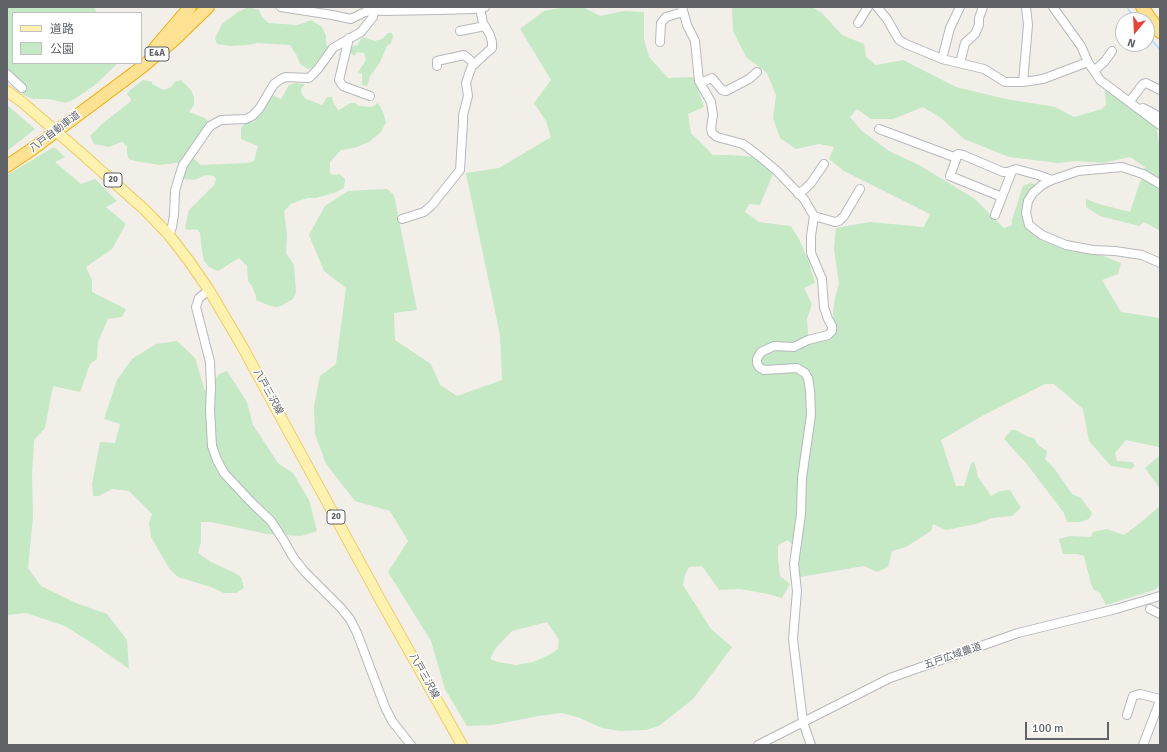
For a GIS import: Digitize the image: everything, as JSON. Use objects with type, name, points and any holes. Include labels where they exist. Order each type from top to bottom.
[{"type":"highway","name":"E4A","points":[[148,57],[190,7]]},
{"type":"highway","name":"八戸自動車道","points":[[142,62],[202,7]]},
{"type":"highway","name":"八戸自動車道","points":[[7,166],[31,150],[142,67],[174,40],[208,7]]},
{"type":"highway","name":"E4A","points":[[174,40],[214,7]]},
{"type":"highway","points":[[1142,7],[1160,32]]},
{"type":"highway","name":"八戸自動車道","points":[[102,97],[140,64]]},
{"type":"main road","name":"八戸三沢線","points":[[7,90],[145,210],[169,235],[189,261],[209,290],[242,346],[381,601],[462,745]]},
{"type":"street","points":[[281,7],[351,19],[375,8],[383,11],[477,8],[490,35],[492,48],[475,64],[468,74],[466,83],[468,96],[463,115],[460,170],[424,212],[402,218]]},
{"type":"street","points":[[858,23],[868,7]]},
{"type":"street","points":[[877,7],[899,40],[942,59],[984,69],[1005,82],[1022,82],[1050,77],[1088,62]]},
{"type":"street","points":[[942,59],[950,28],[960,7]]},
{"type":"street","points":[[960,63],[965,43],[975,34],[979,25],[983,7]]},
{"type":"street","points":[[1022,82],[1028,25],[1026,7]]},
{"type":"street","points":[[1053,7],[1081,46],[1088,62],[1100,80],[1160,125]]},
{"type":"street","points":[[169,235],[174,215],[175,191],[180,174],[184,165],[210,126],[221,120],[246,119],[252,116],[259,109],[274,84],[286,77],[309,78],[318,69],[333,48],[361,32],[373,17],[375,8]]},
{"type":"street","points":[[660,42],[661,23],[666,17],[683,10],[687,25],[695,41],[696,65],[700,83],[711,102],[714,115],[711,128],[712,133],[717,137],[743,144],[777,171],[804,199],[814,216],[811,236],[811,253],[822,279],[824,307],[832,326],[832,331],[828,335],[808,340],[794,346],[774,346],[768,348],[761,352],[757,362],[759,367],[764,370],[797,368],[805,373],[808,378],[810,390],[811,415],[802,478],[801,514],[794,564],[797,591],[793,639],[803,722],[811,745]]},
{"type":"street","points":[[460,30],[485,26]]},
{"type":"street","points":[[350,38],[339,80],[343,86],[370,96]]},
{"type":"street","points":[[1094,71],[1112,52]]},
{"type":"street","points":[[437,66],[436,61],[464,55],[475,64]]},
{"type":"street","points":[[700,83],[712,78],[722,90],[726,91],[749,79],[758,72]]},
{"type":"street","points":[[7,74],[22,88]]},
{"type":"street","points":[[1128,101],[1142,84],[1146,84],[1160,90]]},
{"type":"street","points":[[1128,101],[1160,117]]},
{"type":"street","points":[[879,129],[954,157],[958,154],[963,154],[1003,172],[1016,169],[1038,174],[1052,180]]},
{"type":"street","points":[[958,154],[950,176],[1002,197]]},
{"type":"street","points":[[798,194],[811,183],[824,164]]},
{"type":"street","points":[[1160,184],[1143,174],[1122,167],[1078,171],[1042,185],[1033,193],[1028,201],[1026,213],[1029,225],[1042,235],[1066,246],[1142,255],[1160,263]]},
{"type":"street","points":[[995,215],[1012,171]]},
{"type":"street","points":[[814,216],[835,222],[840,221],[860,189]]},
{"type":"street","points":[[209,290],[199,298],[196,307],[210,362],[212,387],[210,410],[212,446],[217,460],[224,473],[250,502],[271,521],[293,557],[304,571],[350,619],[357,633],[385,707],[392,721],[411,745]]},
{"type":"street","name":"五戸広域農道","points":[[758,745],[890,678],[972,649],[1041,627],[1109,611],[1160,596]]},
{"type":"street","points":[[1150,609],[1160,614]]},
{"type":"street","points":[[1127,715],[1134,696],[1140,694],[1160,700],[1143,745]]},
{"type":"green space","points":[[7,7],[94,7],[96,12],[12,12],[12,64],[117,64],[95,85],[73,100],[65,103],[49,99],[33,99],[24,95],[19,91],[23,85],[7,69]]},
{"type":"green space","points":[[248,7],[259,10],[262,17],[269,23],[297,25],[311,20],[322,27],[326,36],[326,44],[328,47],[312,68],[308,69],[300,64],[290,45],[257,43],[231,46],[217,44],[215,38],[222,24],[238,12]]},
{"type":"green space","points":[[565,7],[583,7],[600,16],[624,11],[644,12],[644,39],[649,57],[668,78],[694,77],[704,107],[688,114],[691,133],[713,155],[755,157],[773,174],[760,205],[749,204],[745,212],[759,222],[791,226],[799,239],[809,262],[815,283],[804,288],[812,304],[807,319],[808,334],[812,338],[823,339],[835,334],[833,313],[839,284],[834,248],[836,228],[870,222],[924,227],[930,214],[844,171],[829,159],[834,147],[819,144],[796,149],[780,138],[773,118],[776,95],[767,73],[746,57],[733,31],[732,8],[812,7],[822,13],[842,35],[864,44],[866,57],[876,65],[903,60],[956,87],[1006,99],[1055,107],[1074,117],[1102,109],[1106,105],[1105,89],[1156,127],[1160,147],[1160,231],[1144,222],[1139,226],[1100,216],[1086,207],[1086,199],[1130,212],[1145,167],[1130,157],[1103,163],[1077,161],[1058,163],[1009,157],[964,139],[941,118],[923,107],[893,119],[871,119],[857,109],[850,117],[862,131],[889,151],[919,165],[975,199],[1004,228],[1012,225],[1012,220],[1023,186],[1030,183],[1035,184],[1024,200],[1023,221],[1029,229],[1043,241],[1069,251],[1101,255],[1121,263],[1118,274],[1102,280],[1121,312],[1160,318],[1160,489],[1145,468],[1159,456],[1159,447],[1126,440],[1115,453],[1117,461],[1132,462],[1135,466],[1131,469],[1111,466],[1089,441],[1083,409],[1054,384],[1045,384],[982,416],[941,440],[956,486],[964,486],[971,464],[974,461],[978,477],[991,496],[1000,491],[1010,490],[1021,508],[1012,516],[992,518],[976,524],[946,530],[933,524],[931,531],[906,547],[892,551],[888,567],[877,572],[864,566],[800,577],[793,545],[788,540],[778,545],[780,576],[790,584],[782,598],[740,589],[719,590],[702,566],[689,567],[685,575],[683,585],[711,629],[732,647],[693,699],[659,726],[646,730],[620,731],[602,728],[580,718],[562,713],[493,725],[467,726],[445,689],[431,641],[388,572],[408,541],[390,511],[355,501],[326,464],[315,434],[314,406],[320,376],[336,364],[346,288],[324,271],[309,235],[325,206],[348,191],[387,189],[394,195],[417,310],[394,313],[395,340],[431,364],[440,385],[457,396],[502,380],[500,335],[466,173],[499,168],[551,137],[546,121],[534,103],[551,80],[520,29],[544,11]],"holes":[[[547,622],[559,640],[558,649],[533,662],[516,665],[490,659],[495,649],[512,631]]]},
{"type":"green space","points":[[388,33],[392,33],[393,37],[391,43],[387,46],[379,64],[370,76],[367,86],[362,85],[362,74],[358,72],[366,59],[364,53],[357,52],[354,56],[349,51],[353,46],[358,45],[363,37],[375,41],[382,39]]},
{"type":"green space","points":[[143,80],[152,82],[152,84],[164,90],[171,87],[175,82],[181,80],[191,90],[194,97],[194,105],[189,112],[205,118],[208,121],[183,162],[160,165],[135,161],[129,159],[127,154],[127,146],[122,142],[109,147],[94,144],[90,136],[102,124],[130,102],[131,99],[127,94]]},
{"type":"green space","points":[[296,83],[305,84],[301,89],[302,95],[306,99],[322,105],[327,97],[332,97],[338,110],[350,103],[355,103],[359,106],[372,107],[378,103],[386,122],[381,132],[369,142],[354,148],[341,150],[330,162],[330,173],[332,175],[339,174],[345,179],[344,188],[334,193],[316,198],[307,198],[291,204],[284,211],[287,235],[286,253],[294,265],[296,292],[293,299],[281,306],[275,307],[256,300],[252,286],[248,281],[247,266],[239,258],[218,271],[209,267],[204,261],[200,233],[197,229],[185,229],[189,210],[214,185],[216,179],[214,176],[206,175],[194,180],[184,179],[182,176],[192,157],[201,165],[247,163],[254,161],[258,146],[241,139],[241,128],[245,123],[254,122],[270,97],[274,96],[281,99],[289,85]]},
{"type":"green space","points":[[7,105],[35,129],[7,151]]},
{"type":"green space","points":[[54,147],[65,157],[55,162],[81,184],[95,179],[117,201],[106,207],[126,224],[112,249],[86,267],[92,280],[92,292],[126,309],[122,317],[108,319],[98,342],[97,359],[90,364],[80,392],[53,386],[45,428],[34,440],[32,475],[33,517],[28,568],[41,586],[76,603],[107,614],[127,640],[129,669],[65,626],[26,613],[7,615],[7,175]]},
{"type":"green space","points":[[177,341],[195,358],[205,391],[219,374],[227,371],[247,402],[253,425],[278,463],[293,473],[309,500],[317,531],[301,536],[267,534],[211,522],[201,522],[201,542],[198,553],[211,562],[241,577],[244,588],[236,593],[224,593],[211,587],[178,577],[169,568],[151,537],[149,523],[152,514],[129,491],[112,489],[99,496],[93,496],[92,484],[100,442],[115,443],[120,424],[104,419],[117,380],[132,359],[156,344]]},
{"type":"green space","points":[[1011,430],[1016,430],[1026,436],[1034,438],[1038,445],[1047,451],[1045,459],[1054,468],[1072,494],[1081,498],[1092,513],[1089,519],[1080,522],[1067,522],[1064,513],[1026,463],[1004,439]]},
{"type":"green space","points":[[1160,506],[1160,586],[1154,590],[1106,605],[1100,593],[1094,590],[1091,584],[1084,556],[1077,554],[1063,554],[1059,539],[1070,536],[1091,537],[1093,532],[1107,529],[1124,535]]},
{"type":"waterway","points":[[1127,7],[1130,12]]},
{"type":"waterway","points":[[1155,44],[1160,50]]}]
